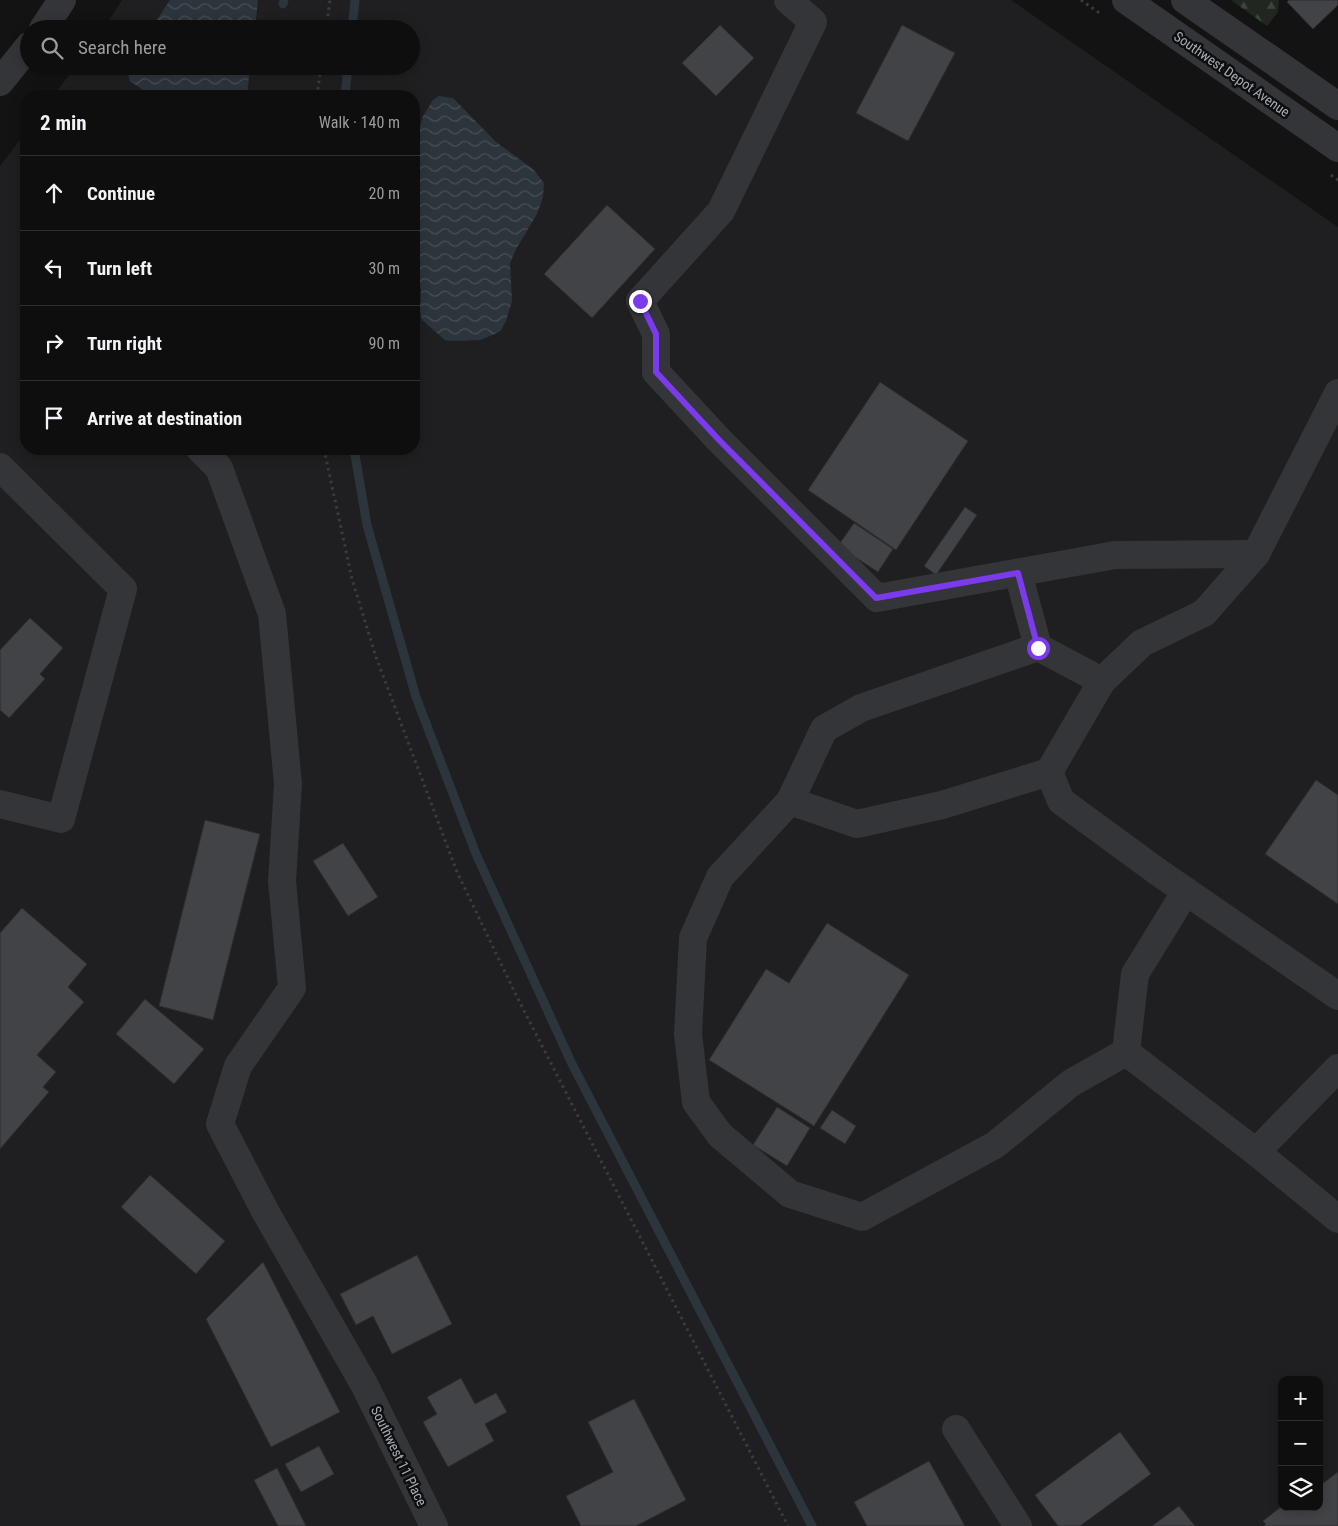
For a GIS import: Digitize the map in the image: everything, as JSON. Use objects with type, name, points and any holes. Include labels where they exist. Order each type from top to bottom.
[{"type":"street","points":[[49,20],[62,0]]},
{"type":"street","points":[[788,0],[812,22],[721,211],[640,301],[656,334],[656,372],[719,440],[876,598],[1116,555],[1256,554]]},
{"type":"street","name":"Southwest Depot Avenue","points":[[1126,0],[1338,148]]},
{"type":"street","points":[[1185,0],[1338,106]]},
{"type":"street","points":[[0,82],[20,57]]},
{"type":"street","points":[[790,801],[857,824],[942,805],[1049,772],[1102,680],[1142,643],[1204,613],[1256,554],[1338,393]]},
{"type":"street","name":"Southwest 11 Place","points":[[206,455],[219,468],[272,614],[288,784],[282,881],[292,988],[238,1066],[220,1124],[265,1210],[365,1386],[434,1526]]},
{"type":"street","points":[[0,804],[61,819],[123,590],[3,478]]},
{"type":"street","points":[[1018,573],[1038,648]]},
{"type":"street","points":[[1102,680],[1038,648],[861,708],[824,729],[790,801],[720,877],[693,938],[688,1034],[696,1102],[720,1135],[790,1194],[862,1217],[995,1145],[1071,1083],[1126,1052]]},
{"type":"street","points":[[1049,772],[1061,801],[1186,891],[1338,996]]},
{"type":"street","points":[[1126,1052],[1135,974],[1186,891]]},
{"type":"street","points":[[1126,1052],[1338,1218]]},
{"type":"street","points":[[1256,1152],[1338,1068]]},
{"type":"street","points":[[956,1429],[1018,1526]]},
{"type":"path","points":[[327,20],[330,0]]},
{"type":"path","points":[[318,90],[320,75]]},
{"type":"path","points":[[325,455],[352,579],[376,657],[457,872],[516,995],[788,1526]]},
{"type":"shaded area","points":[[122,0],[1011,0],[1338,227],[1338,1526],[0,1526],[0,166],[20,140],[20,455],[420,455],[420,90],[58,90],[69,75],[420,75],[420,20],[109,20]]},
{"type":"green space","points":[[1231,0],[1279,0],[1278,12],[1267,26]]},
{"type":"water","points":[[170,0],[258,0],[256,20],[157,20]]},
{"type":"water","points":[[128,75],[249,75],[248,90],[143,90],[130,81]]},
{"type":"water","points":[[439,96],[453,98],[496,142],[533,169],[544,183],[543,197],[537,214],[516,249],[510,263],[512,301],[506,321],[501,330],[480,340],[445,340],[422,320],[420,311],[420,126],[423,116],[433,100]]},
{"type":"building","points":[[1289,0],[1338,0],[1338,5],[1313,29],[1287,2]]},
{"type":"building","points":[[720,25],[754,58],[716,96],[682,63]]},
{"type":"building","points":[[902,25],[955,53],[908,141],[856,113]]},
{"type":"building","points":[[607,205],[655,249],[592,318],[544,274]]},
{"type":"building","points":[[880,382],[968,441],[896,550],[808,490]]},
{"type":"building","points":[[965,507],[977,515],[936,575],[924,566]]},
{"type":"building","points":[[854,523],[893,549],[878,572],[838,546]]},
{"type":"building","points":[[30,618],[63,648],[40,674],[45,679],[9,718],[0,710],[0,650]]},
{"type":"building","points":[[1316,780],[1338,795],[1338,904],[1265,854]]},
{"type":"building","points":[[205,820],[260,834],[213,1020],[159,1006]]},
{"type":"building","points":[[343,843],[378,897],[348,916],[313,861]]},
{"type":"building","points":[[22,908],[87,964],[68,987],[84,1002],[37,1055],[56,1072],[43,1087],[49,1092],[0,1149],[0,933]]},
{"type":"building","points":[[827,923],[909,975],[814,1126],[709,1060],[766,969],[789,983]]},
{"type":"building","points":[[145,999],[204,1049],[174,1084],[116,1034]]},
{"type":"building","points":[[777,1107],[810,1128],[787,1166],[753,1145]]},
{"type":"building","points":[[832,1110],[856,1126],[845,1144],[820,1128]]},
{"type":"building","points":[[150,1175],[225,1241],[196,1274],[121,1207]]},
{"type":"building","points":[[417,1255],[452,1324],[392,1354],[373,1316],[356,1325],[340,1294]]},
{"type":"building","points":[[263,1262],[340,1412],[271,1447],[206,1319]]},
{"type":"building","points":[[461,1378],[475,1404],[496,1393],[507,1412],[485,1424],[494,1441],[448,1467],[423,1422],[437,1414],[427,1397]]},
{"type":"building","points":[[634,1399],[686,1500],[636,1526],[581,1526],[566,1496],[613,1472],[588,1422]]},
{"type":"building","points":[[1120,1432],[1151,1474],[1080,1526],[1058,1526],[1035,1495]]},
{"type":"building","points":[[319,1446],[334,1474],[301,1492],[285,1464]]},
{"type":"building","points":[[929,1461],[965,1526],[867,1526],[854,1502]]},
{"type":"building","points":[[277,1468],[306,1526],[278,1526],[254,1480]]},
{"type":"building","points":[[1338,1472],[1338,1526],[1263,1526],[1266,1524],[1263,1521],[1278,1509],[1278,1511],[1323,1511],[1323,1483]]},
{"type":"building","points":[[1179,1506],[1195,1526],[1152,1526]]},
{"type":"waterway","points":[[283,4],[284,0]]},
{"type":"waterway","points":[[353,20],[355,0]]},
{"type":"waterway","points":[[346,90],[347,75]]},
{"type":"waterway","points":[[355,455],[367,525],[416,697],[476,854],[572,1064],[812,1526]]},
{"type":"route","points":[[640,301],[656,334],[656,372],[719,440],[876,598],[1018,573],[1038,648]]}]
